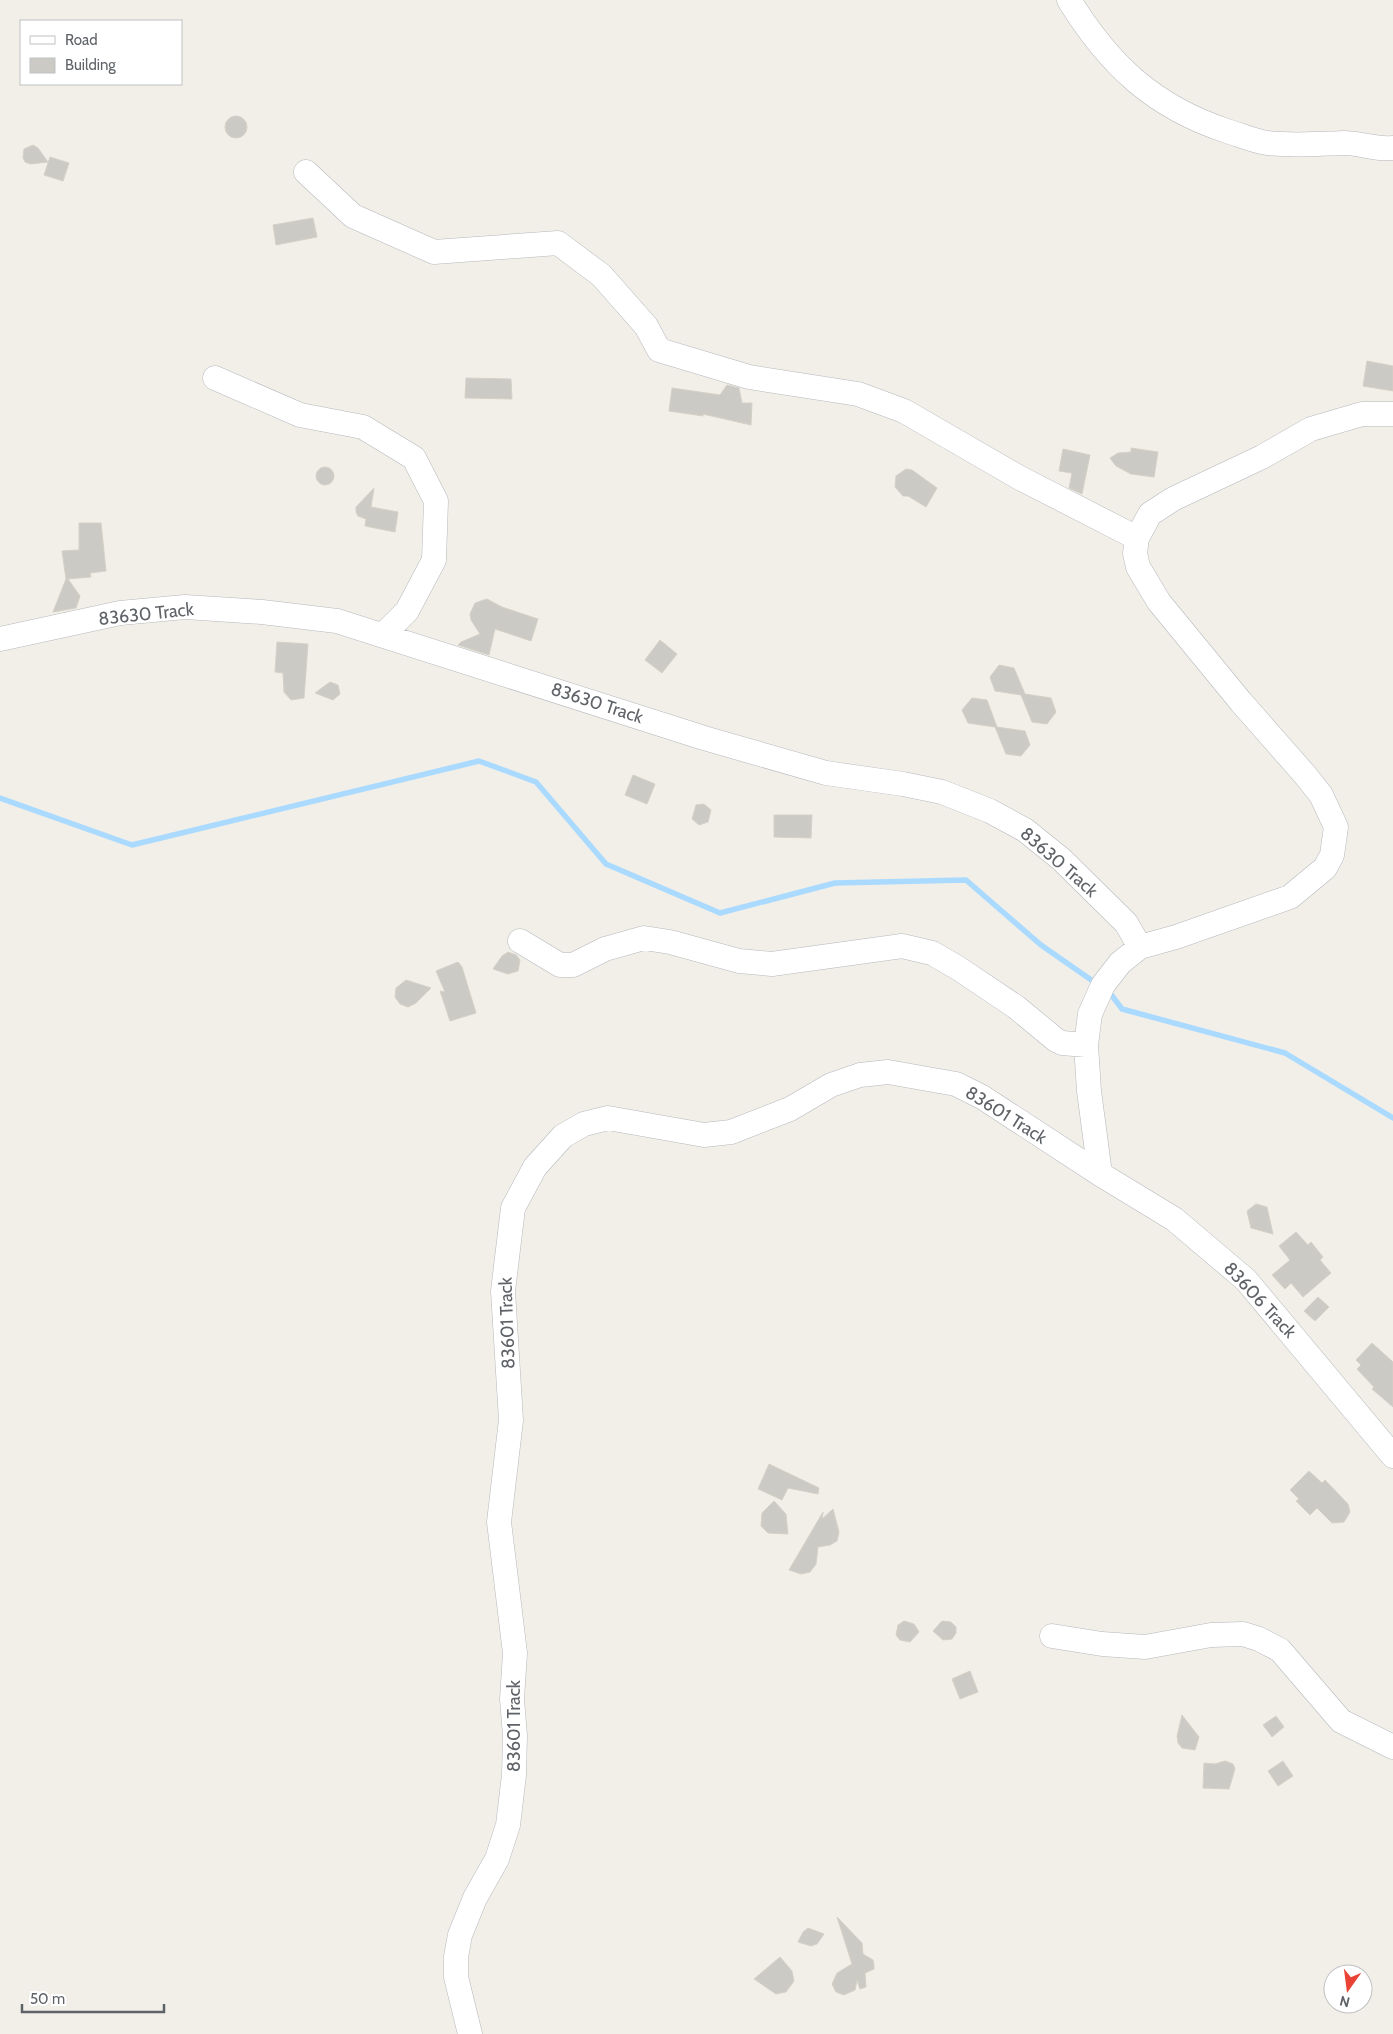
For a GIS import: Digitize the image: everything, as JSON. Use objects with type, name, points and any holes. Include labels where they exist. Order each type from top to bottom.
[{"type":"street","points":[[1069,0],[1080,17],[1118,64],[1149,93],[1201,122],[1266,142],[1302,146],[1346,143],[1393,148]]},
{"type":"street","points":[[306,172],[352,216],[434,252],[558,243],[601,275],[646,326],[659,350],[749,378],[858,394],[904,411],[1020,478],[1136,538]]},
{"type":"street","points":[[215,378],[300,415],[363,427],[414,458],[436,501],[434,560],[407,611],[383,635]]},
{"type":"street","points":[[1100,1174],[1089,1092],[1086,1045],[1090,1014],[1103,985],[1120,963],[1140,947],[1176,937],[1290,897],[1325,868],[1332,855],[1336,827],[1321,796],[1306,776],[1159,602],[1138,567],[1135,554],[1136,538],[1150,514],[1172,499],[1262,457],[1311,429],[1362,414],[1393,414]]},
{"type":"street","name":"83630 Track","points":[[0,639],[120,613],[185,607],[262,612],[337,621],[704,738],[826,773],[903,784],[942,792],[990,811],[1025,830],[1061,859],[1126,922],[1140,947]]},
{"type":"street","points":[[520,941],[560,965],[573,965],[605,949],[644,938],[670,942],[739,961],[772,964],[902,946],[932,953],[958,968],[1016,1007],[1056,1040],[1062,1043],[1086,1045]]},
{"type":"street","name":"83601 Track","points":[[470,2034],[456,1978],[456,1957],[460,1935],[475,1898],[497,1859],[508,1825],[514,1775],[516,1736],[512,1699],[514,1653],[499,1522],[511,1420],[503,1291],[513,1208],[536,1167],[563,1136],[595,1121],[608,1118],[704,1135],[731,1132],[790,1110],[831,1085],[860,1075],[888,1072],[956,1084],[982,1097],[1100,1174]]},
{"type":"street","name":"83606 Track","points":[[1100,1174],[1174,1219],[1246,1280],[1393,1456]]},
{"type":"street","points":[[1052,1636],[1102,1644],[1145,1647],[1211,1635],[1243,1634],[1259,1639],[1285,1655],[1341,1721],[1393,1747]]},
{"type":"building","points":[[236,116],[246,123],[247,127],[240,137],[236,138],[226,131],[225,127],[232,117]]},
{"type":"building","points":[[33,145],[38,148],[48,162],[30,164],[25,162],[23,158],[24,149]]},
{"type":"building","points":[[50,157],[69,163],[63,181],[44,175]]},
{"type":"building","points":[[313,218],[317,237],[276,245],[273,225]]},
{"type":"building","points":[[1367,361],[1393,366],[1393,391],[1363,386]]},
{"type":"building","points":[[466,378],[511,379],[512,399],[465,398]]},
{"type":"building","points":[[727,385],[739,388],[742,403],[752,403],[751,425],[703,414],[703,416],[669,411],[672,388],[720,395]]},
{"type":"building","points":[[1131,448],[1158,452],[1154,477],[1131,474],[1116,466],[1110,458],[1118,453],[1131,452]]},
{"type":"building","points":[[1063,449],[1090,455],[1082,494],[1069,488],[1072,473],[1059,471]]},
{"type":"building","points":[[325,467],[331,470],[334,476],[331,482],[325,485],[319,482],[316,476],[319,470]]},
{"type":"building","points":[[906,469],[912,470],[937,488],[926,507],[908,496],[903,496],[895,487],[896,476]]},
{"type":"building","points":[[374,488],[371,507],[398,512],[395,532],[365,526],[366,519],[358,516],[356,512],[356,507]]},
{"type":"building","points":[[79,523],[101,523],[106,571],[90,573],[91,577],[68,579],[80,596],[76,608],[53,612],[66,579],[62,551],[79,550]]},
{"type":"building","points":[[487,599],[502,607],[538,619],[531,641],[495,629],[489,655],[458,645],[480,634],[471,620],[470,614],[475,603]]},
{"type":"building","points":[[660,640],[677,654],[662,673],[645,660]]},
{"type":"building","points":[[277,642],[308,644],[304,698],[291,700],[284,692],[283,673],[275,672]]},
{"type":"building","points":[[999,665],[1014,668],[1025,694],[1051,698],[1056,712],[1047,724],[1032,722],[1021,695],[995,691],[990,677]]},
{"type":"building","points":[[330,682],[338,685],[340,694],[333,700],[315,693]]},
{"type":"building","points":[[972,698],[987,700],[997,727],[1025,731],[1030,745],[1021,756],[1006,754],[995,727],[968,723],[962,710]]},
{"type":"building","points":[[633,775],[655,784],[647,804],[625,795]]},
{"type":"building","points":[[704,804],[711,810],[708,822],[699,825],[692,819],[696,805]]},
{"type":"building","points":[[774,815],[812,815],[811,838],[774,837]]},
{"type":"building","points":[[508,952],[516,955],[520,960],[518,971],[508,974],[493,969],[502,956]]},
{"type":"building","points":[[458,962],[462,967],[476,1013],[450,1021],[440,991],[445,992],[436,971]]},
{"type":"building","points":[[406,980],[431,988],[416,1003],[408,1007],[400,1004],[395,997],[396,988]]},
{"type":"building","points":[[1256,1204],[1267,1207],[1273,1234],[1251,1228],[1247,1211]]},
{"type":"building","points":[[1296,1232],[1308,1245],[1311,1242],[1323,1257],[1320,1260],[1331,1273],[1303,1297],[1291,1283],[1285,1289],[1272,1275],[1290,1260],[1279,1246]]},
{"type":"building","points":[[1318,1297],[1329,1307],[1315,1321],[1304,1311]]},
{"type":"building","points":[[1372,1343],[1393,1362],[1393,1407],[1372,1389],[1374,1387],[1357,1369],[1361,1365],[1356,1360]]},
{"type":"building","points":[[769,1464],[819,1488],[818,1494],[788,1488],[782,1500],[758,1489]]},
{"type":"building","points":[[1309,1471],[1322,1483],[1325,1480],[1348,1504],[1350,1512],[1344,1522],[1332,1523],[1317,1508],[1310,1515],[1296,1501],[1299,1499],[1290,1490]]},
{"type":"building","points":[[774,1501],[786,1514],[788,1534],[768,1533],[761,1526],[762,1513]]},
{"type":"building","points":[[833,1509],[839,1532],[837,1541],[830,1545],[818,1547],[816,1564],[810,1572],[801,1574],[789,1570],[823,1512],[822,1519]]},
{"type":"building","points":[[904,1621],[914,1624],[919,1632],[910,1642],[900,1640],[896,1635],[898,1625]]},
{"type":"building","points":[[942,1621],[951,1622],[956,1627],[956,1633],[952,1639],[943,1640],[933,1631]]},
{"type":"building","points":[[970,1671],[978,1692],[960,1699],[952,1679]]},
{"type":"building","points":[[1182,1715],[1199,1737],[1195,1750],[1182,1748],[1178,1743],[1177,1736]]},
{"type":"building","points":[[1276,1716],[1284,1727],[1272,1737],[1263,1725]]},
{"type":"building","points":[[1225,1761],[1233,1764],[1235,1769],[1229,1789],[1203,1788],[1204,1763],[1215,1764]]},
{"type":"building","points":[[1283,1761],[1293,1776],[1278,1786],[1268,1771]]},
{"type":"building","points":[[837,1917],[862,1943],[863,1954],[873,1960],[874,1965],[874,1969],[865,1973],[866,1987],[860,1989],[857,1980],[855,1990],[844,1995],[836,1992],[832,1984],[837,1973],[852,1964]]},
{"type":"building","points":[[808,1928],[824,1934],[817,1944],[811,1946],[798,1942],[803,1932]]},
{"type":"building","points":[[780,1957],[792,1971],[794,1981],[786,1992],[776,1994],[754,1979]]},
{"type":"waterway","points":[[0,798],[132,845],[479,761],[536,782],[606,864],[720,913],[835,883],[966,880],[1041,945],[1097,984]]},
{"type":"waterway","points":[[1110,993],[1122,1009],[1285,1053],[1393,1118]]}]
